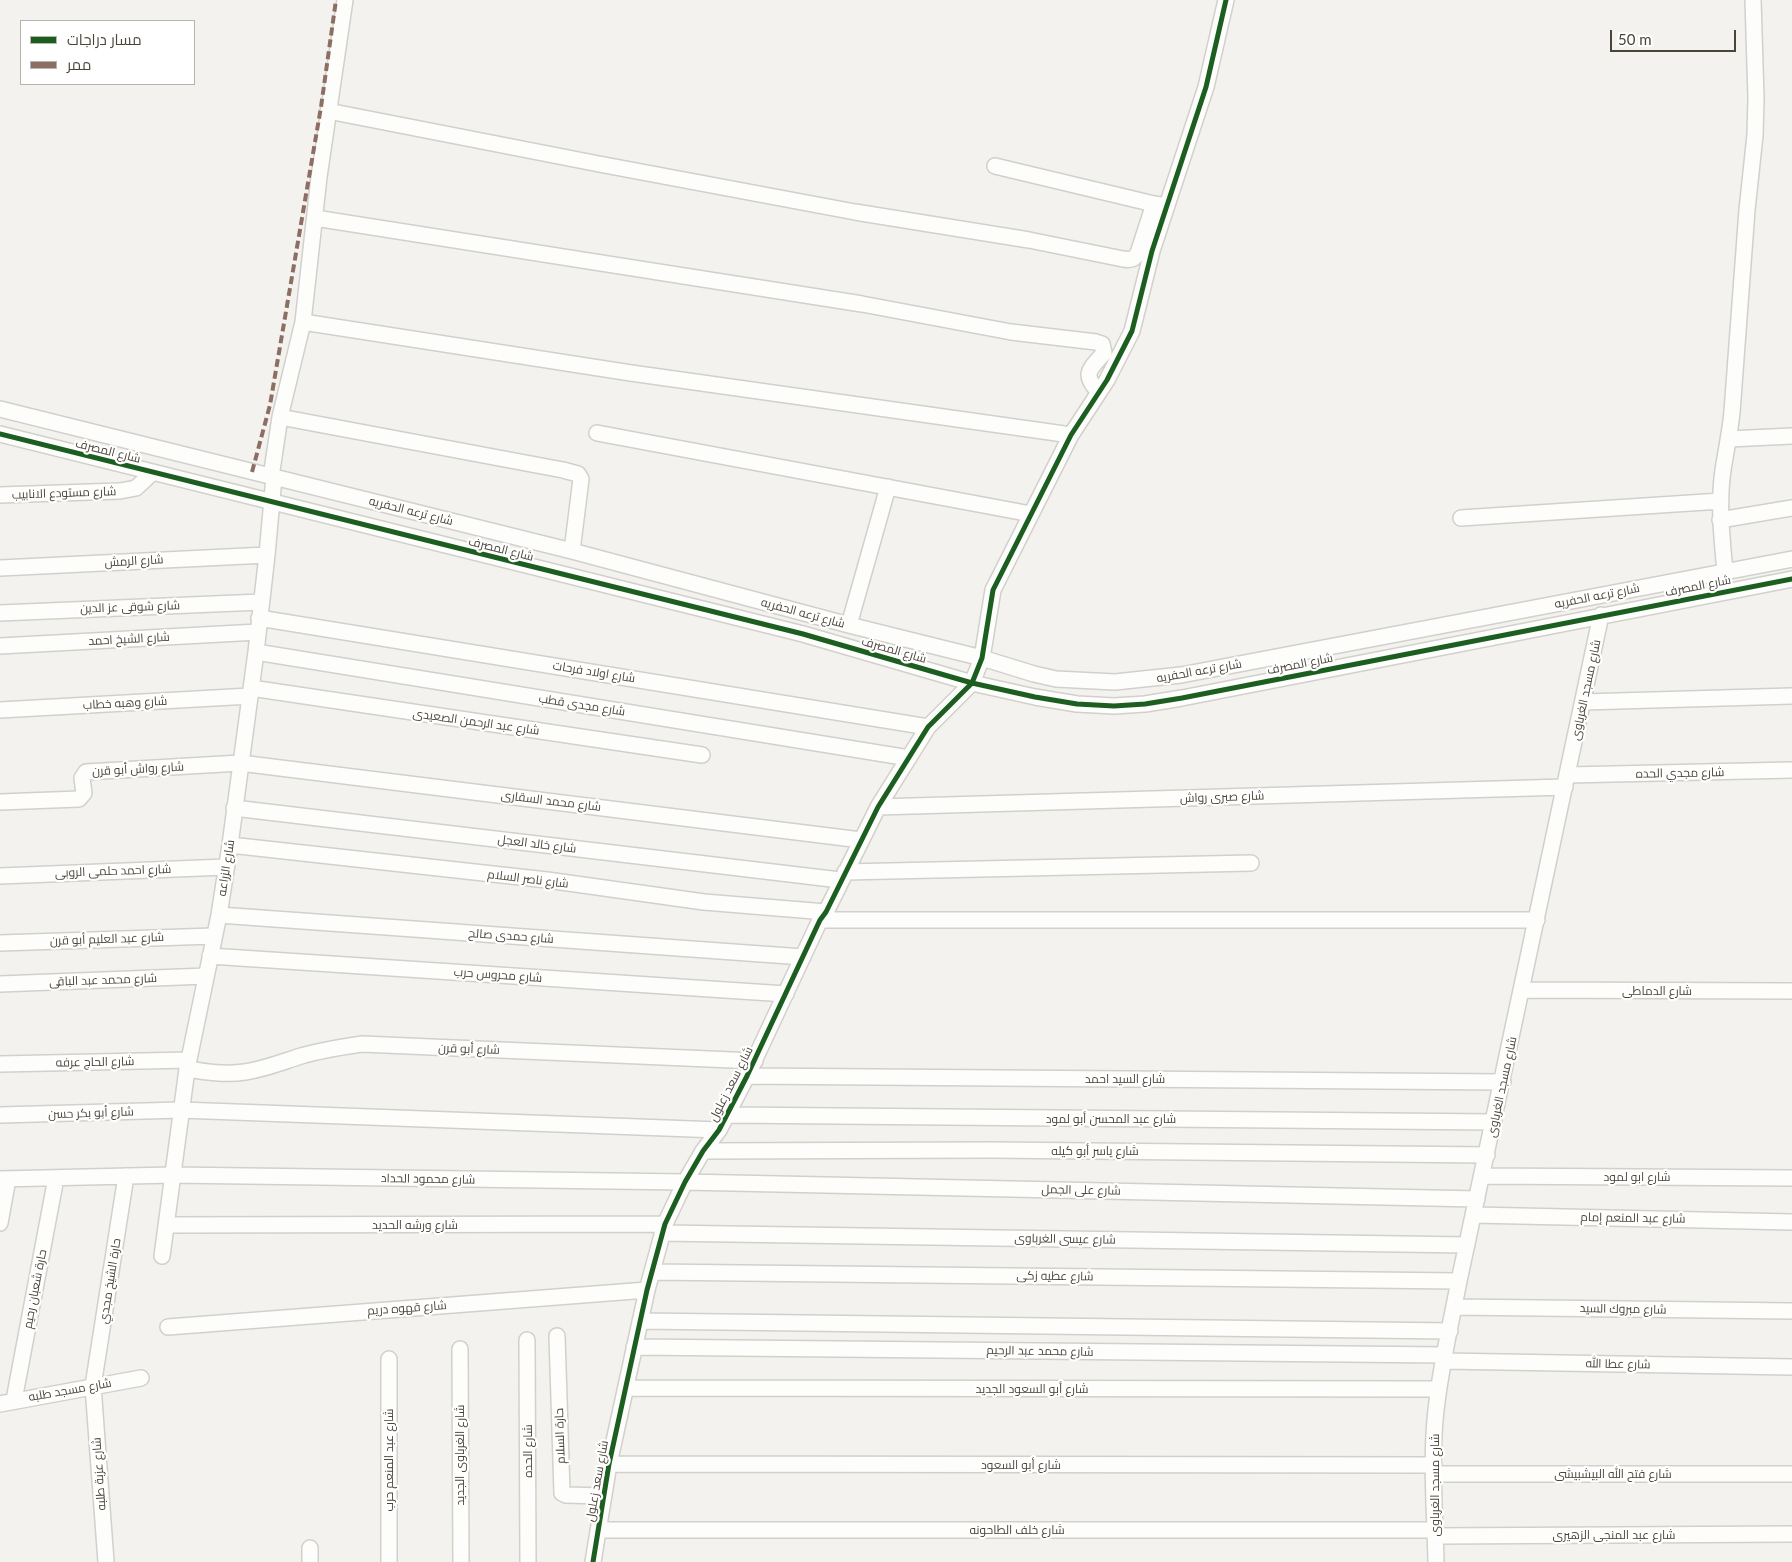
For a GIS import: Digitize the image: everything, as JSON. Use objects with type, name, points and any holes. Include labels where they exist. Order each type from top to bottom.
[{"type":"street","name":"شارع الزراعه","points":[[162,1256],[188,1065],[219,914],[230,845],[256,652],[280,417],[303,322],[314,218],[345,0]]},
{"type":"street","points":[[328,111],[590,163],[855,212],[1029,240],[1130,260],[1135,258],[1138,253],[1161,205],[1206,88],[1226,0]]},
{"type":"street","points":[[1725,572],[1720,520],[1723,470],[1730,439],[1756,98],[1753,0]]},
{"type":"street","points":[[996,166],[1161,205]]},
{"type":"street","points":[[972,683],[982,658],[993,590],[1071,435],[1119,359],[1132,331],[1152,251],[1161,205]]},
{"type":"street","points":[[314,218],[862,304],[1012,332],[1096,342],[1102,344],[1104,353],[1089,371],[1088,377],[1091,384],[1099,392]]},
{"type":"street","points":[[303,322],[631,373],[1071,435]]},
{"type":"street","name":"شارع ترعه الحفريه","points":[[0,409],[572,552],[848,625],[982,658],[1056,679],[1115,682],[1152,679],[1792,559]]},
{"type":"street","points":[[280,417],[578,474],[581,479],[572,552]]},
{"type":"street","name":"شارع المصرف","points":[[0,434],[804,634],[972,683],[1077,704],[1114,706],[1144,704],[1192,696],[1792,579]]},
{"type":"street","points":[[596,434],[1031,514]]},
{"type":"street","points":[[1730,439],[1792,436]]},
{"type":"street","name":"شارع مستودع الانابيب","points":[[0,495],[120,491],[136,488],[152,473]]},
{"type":"street","points":[[848,625],[888,487]]},
{"type":"street","points":[[1461,518],[1721,502]]},
{"type":"street","points":[[1720,520],[1792,508]]},
{"type":"street","name":"شارع الرمش","points":[[0,568],[267,555]]},
{"type":"street","name":"شارع شوقى عز الدين","points":[[0,613],[261,602]]},
{"type":"street","name":"شارع مسجد الغرباوى","points":[[1436,1562],[1434,1470],[1435,1420],[1439,1389],[1459,1281],[1602,615]]},
{"type":"street","name":"شارع الشيخ احمد","points":[[0,646],[259,625]]},
{"type":"street","name":"شارع اولاد فرحات","points":[[259,625],[928,727]]},
{"type":"street","name":"شارع مجدى قطب","points":[[256,652],[908,758]]},
{"type":"street","name":"شارع سعد زعلول","points":[[593,1562],[609,1464],[647,1290],[663,1228],[684,1182],[702,1151],[719,1130],[747,1076],[842,876],[878,807],[928,727],[972,683]]},
{"type":"street","name":"شارع وهبه خطاب","points":[[0,710],[250,692]]},
{"type":"street","name":"شارع عبد الرحمن الصعيدى","points":[[250,692],[702,755]]},
{"type":"street","points":[[1583,702],[1792,696]]},
{"type":"street","name":"شارع رواش أبو قرن","points":[[0,802],[79,798],[84,793],[82,778],[86,772],[240,763]]},
{"type":"street","name":"شارع محمد السقارى","points":[[240,763],[861,840]]},
{"type":"street","name":"شارع مجدي الحده","points":[[1566,781],[1792,770]]},
{"type":"street","name":"شارع صبرى رواش","points":[[878,807],[1566,781]]},
{"type":"street","name":"شارع خالد العجل","points":[[234,808],[842,876],[1251,864]]},
{"type":"street","name":"شارع ناصر السلام","points":[[230,845],[547,880],[704,902],[823,916],[1537,920]]},
{"type":"street","name":"شارع احمد حلمى الروبى","points":[[0,876],[226,867]]},
{"type":"street","name":"شارع حمدى صالح","points":[[219,914],[803,957]]},
{"type":"street","name":"شارع عبد العليم أبو قرن","points":[[0,943],[214,936]]},
{"type":"street","name":"شارع محروس حرب","points":[[210,956],[786,994]]},
{"type":"street","name":"شارع محمد عبد الباقى","points":[[0,984],[206,976]]},
{"type":"street","name":"شارع الدماطى","points":[[1522,990],[1792,992]]},
{"type":"street","name":"شارع أبو قرن","points":[[188,1065],[215,1073],[245,1072],[274,1066],[322,1051],[362,1044],[754,1061]]},
{"type":"street","name":"شارع الحاج عرفه","points":[[0,1064],[188,1065]]},
{"type":"street","name":"شارع السيد احمد","points":[[747,1076],[1503,1082]]},
{"type":"street","name":"شارع أبو بكر حسن","points":[[0,1115],[181,1110],[719,1130]]},
{"type":"street","name":"شارع عبد المحسن أبو لمود","points":[[727,1115],[1494,1122]]},
{"type":"street","name":"شارع ياسر أبو كيله","points":[[702,1151],[1001,1150],[1487,1155]]},
{"type":"street","name":"شارع محمود الحداد","points":[[4,1179],[172,1175],[684,1182]]},
{"type":"street","name":"حارة الشيخ مجدي","points":[[93,1386],[126,1176]]},
{"type":"street","name":"شارع ابو لمود","points":[[1482,1176],[1792,1178]]},
{"type":"street","name":"حارة شعبان رحيم","points":[[7,1402],[56,1178]]},
{"type":"street","points":[[0,1223],[4,1179]]},
{"type":"street","name":"شارع على الجمل","points":[[684,1182],[1477,1198]]},
{"type":"street","name":"شارع عبد المنعم إمام","points":[[1474,1215],[1792,1222]]},
{"type":"street","name":"شارع ورشه الحديد","points":[[166,1225],[663,1228]]},
{"type":"street","name":"شارع عيسى الغرباوى","points":[[663,1228],[1467,1245]]},
{"type":"street","name":"شارع عطيه زكى","points":[[652,1272],[1459,1281]]},
{"type":"street","name":"شارع قهوه دريم","points":[[168,1326],[647,1290]]},
{"type":"street","name":"شارع مبروك السيد","points":[[1454,1308],[1792,1311]]},
{"type":"street","points":[[640,1321],[1450,1331]]},
{"type":"street","name":"حارة السلام","points":[[557,1336],[562,1492],[566,1495],[604,1496]]},
{"type":"street","name":"شارع الحده","points":[[527,1340],[528,1562]]},
{"type":"street","name":"شارع محمد عبد الرحيم","points":[[634,1347],[1445,1358]]},
{"type":"street","name":"شارع الغرباوى الجديد","points":[[460,1349],[461,1562]]},
{"type":"street","name":"شارع عطا الله","points":[[1445,1358],[1792,1366]]},
{"type":"street","name":"شارع عبد المنعم حرب","points":[[389,1359],[389,1562]]},
{"type":"street","name":"شارع مسجد طلبه","points":[[7,1402],[141,1378]]},
{"type":"street","name":"شارع عزبة طلبه","points":[[93,1386],[106,1562]]},
{"type":"street","name":"شارع أبو السعود الجديد","points":[[626,1388],[1439,1389]]},
{"type":"street","name":"شارع أبو السعود","points":[[609,1464],[1434,1470]]},
{"type":"street","name":"شارع فتح الله البيشبيشى","points":[[1434,1470],[1792,1474]]},
{"type":"street","name":"شارع خلف الطاحونه","points":[[599,1530],[1435,1533]]},
{"type":"street","name":"شارع عبد المنجى الزهيرى","points":[[1435,1533],[1792,1534]]},
{"type":"marked path","points":[[252,472],[270,405],[321,107],[336,0]]},
{"type":"cycle path","points":[[593,1562],[609,1464],[647,1290],[665,1224],[685,1182],[703,1151],[719,1130],[747,1076],[820,920],[826,912],[878,807],[928,727],[972,683],[982,658],[993,590],[1071,435],[1107,380],[1132,331],[1152,251],[1206,87],[1226,0]]},
{"type":"cycle path","points":[[0,434],[803,634],[972,683],[1077,704],[1114,706],[1145,704],[1182,698],[1792,579]]}]
